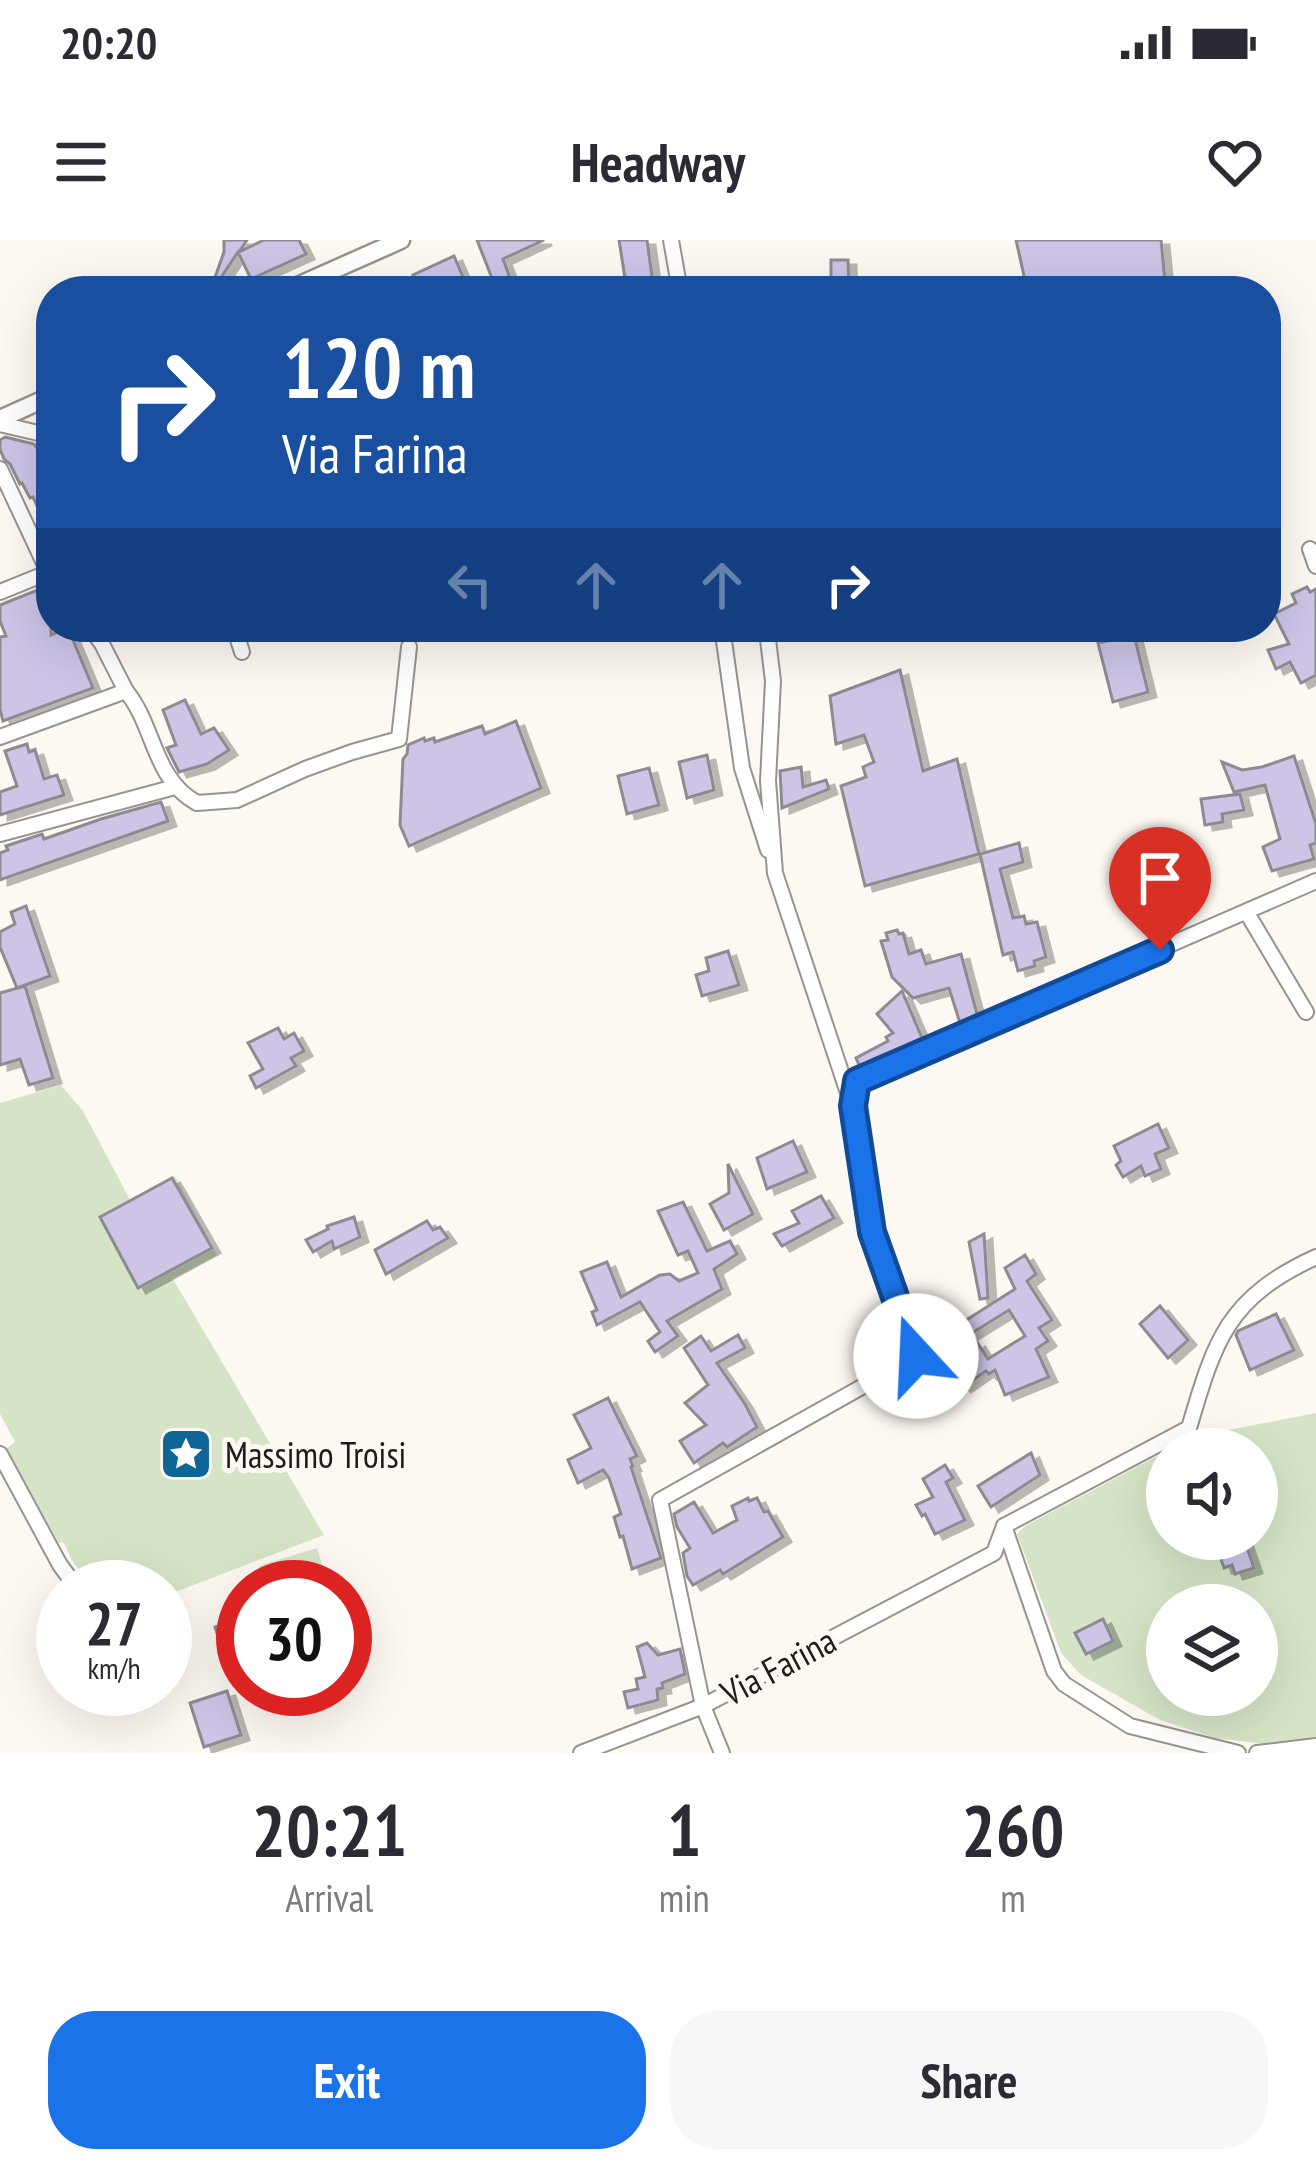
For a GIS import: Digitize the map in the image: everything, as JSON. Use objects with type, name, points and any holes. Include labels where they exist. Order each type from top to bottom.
[{"type":"street","points":[[320,276],[400,240]]},
{"type":"street","points":[[671,240],[677,276]]},
{"type":"street","points":[[0,422],[36,404]]},
{"type":"street","points":[[0,422],[36,432]]},
{"type":"street","points":[[0,469],[36,547]]},
{"type":"street","points":[[1310,549],[1316,566]]},
{"type":"street","points":[[0,592],[36,580]]},
{"type":"street","points":[[101,642],[133,700],[159,762],[175,787],[197,803],[237,800],[305,769],[399,739],[410,647]]},
{"type":"street","points":[[239,642],[242,652]]},
{"type":"street","points":[[724,642],[742,768],[775,873]]},
{"type":"street","name":"Via Farina","points":[[768,642],[772,681],[768,781],[775,873],[853,1106],[872,1232],[916,1356],[660,1500],[703,1706],[994,1552],[1004,1526],[1189,1428],[1214,1348],[1234,1317],[1256,1292],[1316,1257]]},
{"type":"street","points":[[0,737],[126,691]]},
{"type":"street","points":[[0,834],[175,787]]},
{"type":"street","points":[[853,1106],[857,1081],[1316,881]]},
{"type":"street","points":[[1247,913],[1306,1012]]},
{"type":"street","points":[[0,1454],[56,1560]]},
{"type":"street","points":[[1004,1526],[1054,1671],[1064,1684],[1130,1726],[1238,1753]]},
{"type":"street","points":[[581,1753],[703,1706],[722,1753]]},
{"type":"street","points":[[1257,1753],[1316,1745]]},
{"type":"green space","points":[[61,1085],[83,1111],[130,1200],[175,1176],[217,1255],[173,1279],[324,1535],[259,1560],[216,1560],[216,1576],[192,1586],[192,1560],[72,1560],[63,1542],[59,1543],[6,1449],[15,1442],[0,1414],[0,1103]]},
{"type":"green space","points":[[1316,1413],[1316,1738],[1266,1744],[1215,1738],[1153,1716],[1278,1716],[1278,1584],[1146,1584],[1146,1712],[1081,1675],[1061,1653],[1017,1534],[1146,1462],[1146,1560],[1278,1560],[1278,1428],[1239,1428]]},
{"type":"green space","points":[[317,1548],[321,1560],[278,1560]]},
{"type":"building","points":[[224,240],[247,240],[239,252],[264,240],[299,240],[306,254],[250,276],[238,252],[222,276],[215,276]]},
{"type":"building","points":[[477,240],[544,240],[503,259],[508,276],[491,276]]},
{"type":"building","points":[[619,240],[647,240],[652,276],[625,276]]},
{"type":"building","points":[[1016,240],[1161,240],[1165,276],[1024,276]]},
{"type":"building","points":[[454,256],[463,276],[413,276]]},
{"type":"building","points":[[831,260],[848,260],[849,276],[831,276]]},
{"type":"building","points":[[5,437],[36,447],[36,504],[4,459],[0,440]]},
{"type":"building","points":[[1307,587],[1310,592],[1316,589],[1316,675],[1301,683],[1290,662],[1276,669],[1268,650],[1289,644],[1281,628],[1281,610],[1296,603],[1292,594]]},
{"type":"building","points":[[36,591],[36,642],[74,642],[93,688],[3,721],[0,637],[6,636],[0,605]]},
{"type":"building","points":[[1136,642],[1148,692],[1113,702],[1098,643]]},
{"type":"building","points":[[900,670],[923,771],[957,759],[979,854],[865,886],[841,786],[866,777],[863,767],[874,762],[864,735],[836,744],[830,696]]},
{"type":"building","points":[[185,700],[201,734],[214,728],[229,750],[207,764],[179,772],[167,748],[176,745],[163,710]]},
{"type":"building","points":[[516,721],[541,788],[409,846],[400,825],[408,745],[424,738],[435,742],[482,726],[485,734]]},
{"type":"building","points":[[27,744],[29,752],[35,750],[44,779],[57,775],[64,795],[0,815],[0,792],[17,786],[5,751]]},
{"type":"building","points":[[707,755],[714,790],[687,798],[679,762]]},
{"type":"building","points":[[1294,756],[1316,824],[1316,843],[1310,845],[1314,859],[1272,871],[1263,847],[1280,839],[1265,785],[1234,792],[1222,762],[1242,770]]},
{"type":"building","points":[[801,767],[803,787],[826,780],[829,789],[782,808],[780,771]]},
{"type":"building","points":[[649,768],[659,805],[627,814],[618,776]]},
{"type":"building","points":[[1240,794],[1244,810],[1222,814],[1223,822],[1205,825],[1201,799]]},
{"type":"building","points":[[161,802],[168,821],[0,880],[0,853],[8,850],[6,846],[42,834],[44,839]]},
{"type":"building","points":[[1019,843],[1023,862],[1000,869],[1013,918],[1024,916],[1026,924],[1037,922],[1046,957],[1018,971],[1013,952],[1003,955],[980,854]]},
{"type":"building","points":[[26,906],[50,976],[17,988],[0,947],[0,932],[15,924],[11,912]]},
{"type":"building","points":[[886,933],[903,933],[909,954],[921,950],[926,964],[961,954],[977,1014],[960,1023],[949,988],[913,998],[892,977],[881,941],[888,940]]},
{"type":"building","points":[[728,951],[739,985],[702,996],[696,975],[709,971],[706,958]]},
{"type":"building","points":[[25,986],[53,1078],[29,1085],[20,1059],[0,1065],[0,993]]},
{"type":"building","points":[[902,991],[922,1038],[860,1067],[856,1058],[888,1041],[886,1037],[893,1033],[877,1014]]},
{"type":"building","points":[[278,1028],[284,1039],[294,1033],[304,1051],[291,1058],[296,1066],[256,1088],[250,1076],[263,1069],[248,1043]]},
{"type":"building","points":[[1158,1124],[1169,1148],[1155,1154],[1161,1169],[1145,1176],[1141,1166],[1123,1177],[1114,1146]]},
{"type":"building","points":[[793,1141],[807,1172],[767,1189],[757,1158]]},
{"type":"building","points":[[728,1164],[753,1214],[724,1230],[710,1204],[729,1193]]},
{"type":"building","points":[[172,1178],[212,1248],[138,1288],[100,1217]]},
{"type":"building","points":[[821,1196],[834,1218],[782,1246],[774,1234],[799,1223],[792,1211]]},
{"type":"building","points":[[683,1202],[707,1251],[730,1241],[737,1254],[714,1269],[722,1289],[667,1321],[678,1336],[655,1352],[648,1341],[660,1332],[640,1302],[597,1325],[592,1312],[597,1310],[581,1272],[607,1262],[621,1297],[660,1275],[670,1274],[679,1281],[698,1273],[688,1251],[678,1255],[658,1211]]},
{"type":"building","points":[[354,1217],[360,1237],[334,1249],[332,1241],[313,1252],[306,1240]]},
{"type":"building","points":[[427,1221],[448,1238],[386,1274],[375,1250]]},
{"type":"building","points":[[984,1234],[988,1298],[980,1299],[969,1242]]},
{"type":"building","points":[[1025,1255],[1036,1274],[1027,1281],[1052,1320],[1039,1328],[1048,1341],[1036,1349],[1049,1377],[1005,1395],[995,1370],[986,1371],[963,1387],[948,1369],[977,1342],[988,1359],[1025,1336],[1009,1310],[964,1338],[957,1326],[1015,1289],[1005,1268]]},
{"type":"building","points":[[1160,1306],[1188,1340],[1168,1358],[1140,1324]]},
{"type":"building","points":[[1276,1314],[1294,1350],[1250,1370],[1236,1335]]},
{"type":"building","points":[[738,1335],[745,1348],[717,1363],[757,1427],[694,1463],[680,1441],[706,1425],[685,1403],[708,1385],[684,1348],[701,1336],[711,1351]]},
{"type":"building","points":[[608,1398],[637,1456],[630,1459],[631,1467],[661,1558],[632,1569],[614,1517],[621,1514],[609,1478],[603,1470],[578,1483],[568,1460],[591,1448],[574,1415]]},
{"type":"building","points":[[1031,1453],[1040,1475],[991,1507],[978,1486]]},
{"type":"building","points":[[945,1465],[953,1478],[946,1482],[965,1520],[935,1534],[916,1505],[933,1497],[923,1479]]},
{"type":"building","points":[[757,1498],[783,1537],[723,1574],[720,1570],[693,1585],[683,1553],[690,1548],[674,1514],[694,1502],[713,1533],[737,1520],[732,1506]]},
{"type":"building","points":[[1221,1560],[1251,1560],[1254,1568],[1235,1574],[1232,1565],[1224,1568]]},
{"type":"building","points":[[1103,1619],[1113,1641],[1086,1654],[1075,1633]]},
{"type":"building","points":[[647,1643],[658,1655],[680,1649],[685,1674],[662,1683],[658,1700],[628,1708],[624,1692],[638,1689],[636,1679],[645,1677],[637,1647]]},
{"type":"building","points":[[216,1695],[216,1716],[235,1716],[241,1735],[204,1747],[192,1702]]},
{"type":"place","name":"Massimo Troisi","points":[[186,1454]]},
{"type":"route","points":[[916,1356],[872,1232],[853,1106],[857,1081],[1160,950]]}]
